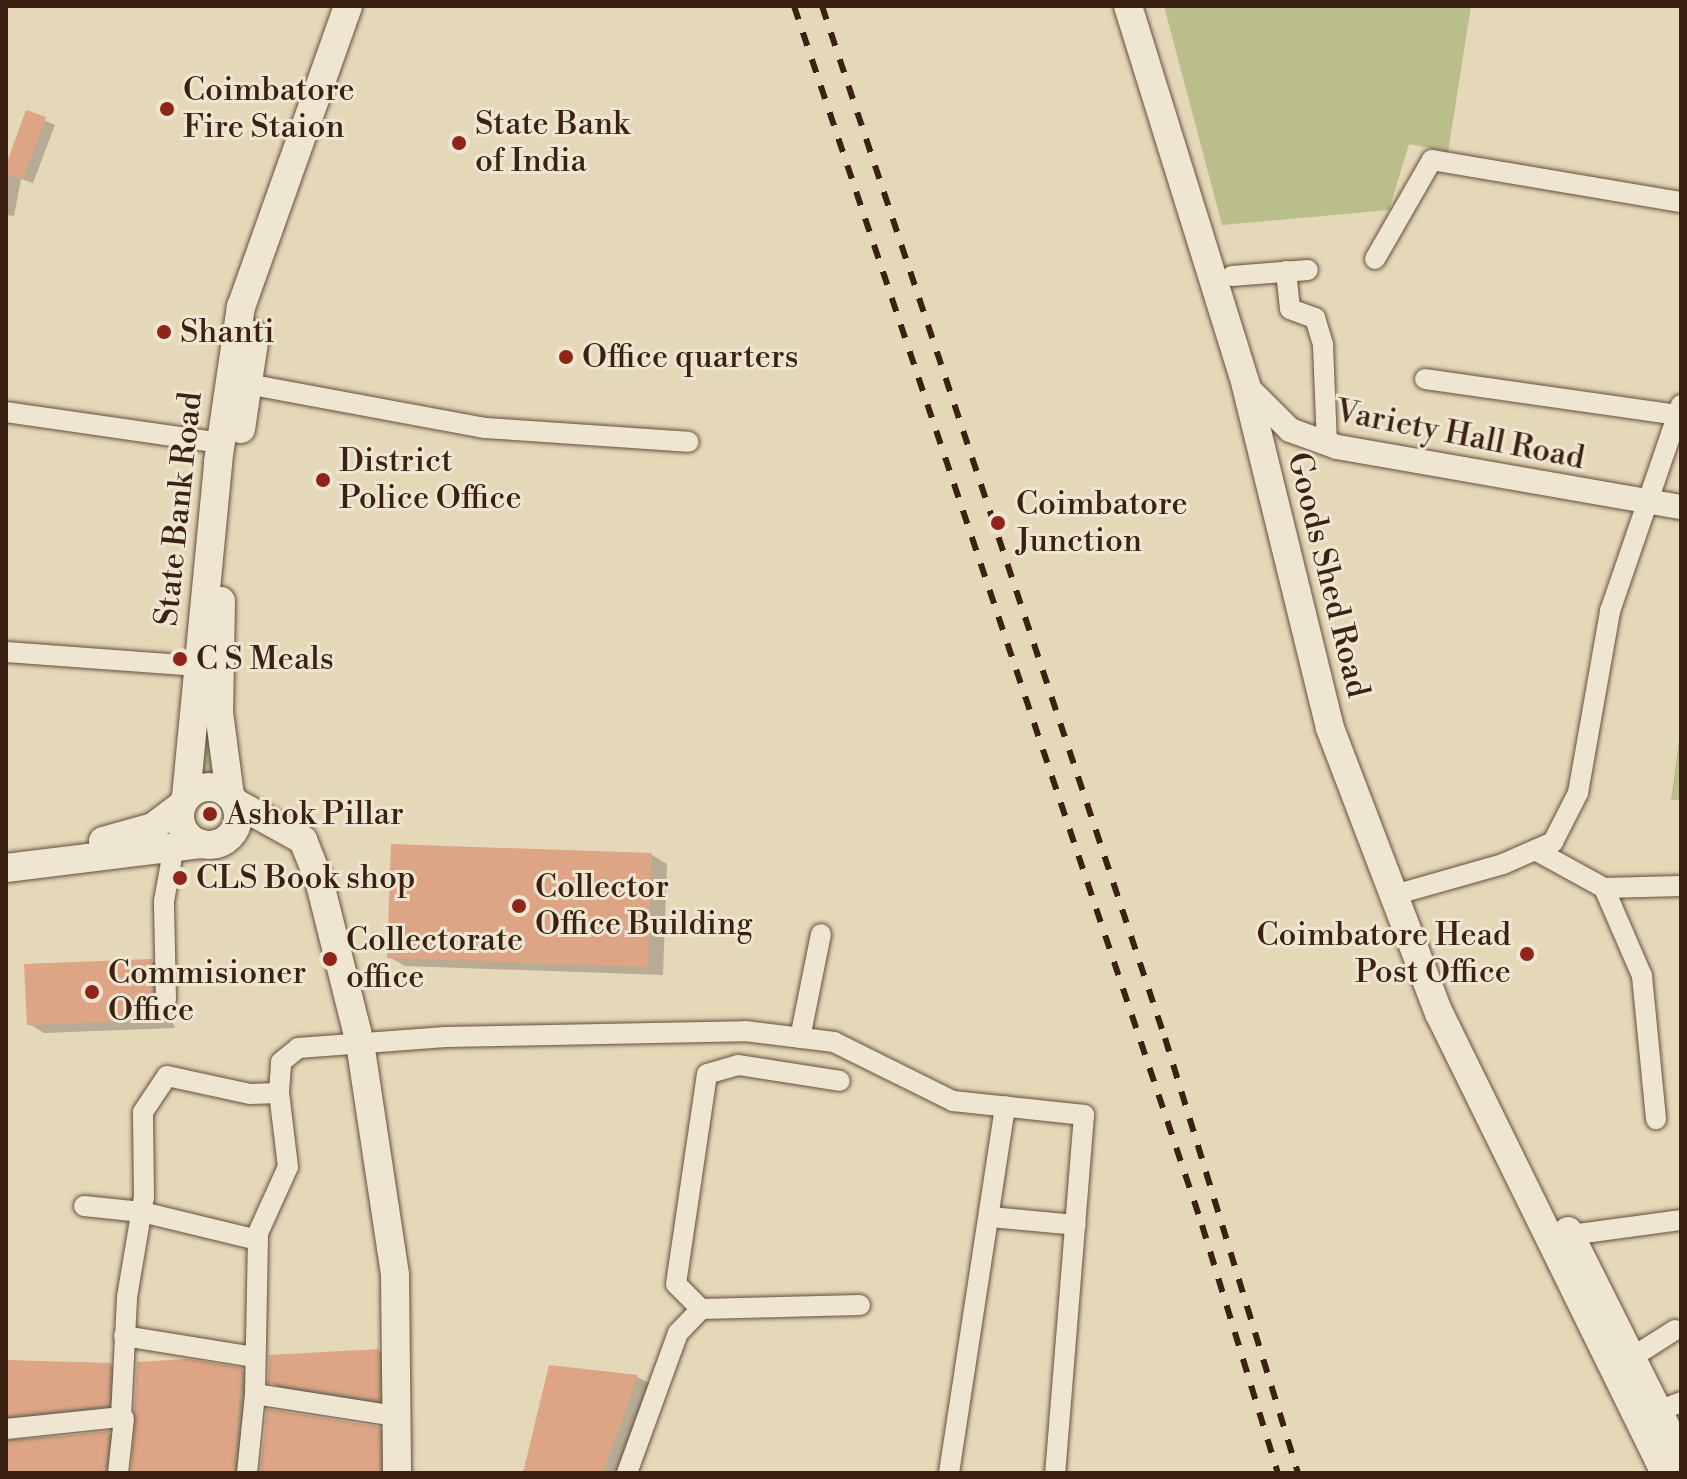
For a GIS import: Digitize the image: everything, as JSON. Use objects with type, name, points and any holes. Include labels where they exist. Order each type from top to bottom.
[{"type":"main road","name":"State Bank Road","points":[[184,802],[220,443],[241,307],[348,6]]},
{"type":"main road","name":"State Bank Road","points":[[233,799],[218,661],[247,384],[262,303],[368,6]]},
{"type":"main road","name":"Goods Shed Road","points":[[1128,6],[1246,386],[1330,728],[1439,1013],[1665,1473]]},
{"type":"main road","points":[[6,849],[99,842],[153,827],[203,787],[233,799],[303,840],[319,880],[360,1043],[395,1275],[397,1473]]},
{"type":"main road","points":[[201,843],[238,822],[233,799]]},
{"type":"main road","points":[[184,802],[181,825],[201,843]]},
{"type":"main road","points":[[6,868],[201,843],[303,840]]},
{"type":"main road","points":[[1504,1145],[1542,1182],[1631,1358],[1672,1418],[1681,1457]]},
{"type":"main road","points":[[1504,1145],[1508,1193],[1647,1473]]},
{"type":"street","points":[[1375,259],[1432,160],[1681,202]]},
{"type":"street","points":[[1232,276],[1308,270]]},
{"type":"street","points":[[1286,271],[1290,309],[1315,318],[1323,345],[1327,443]]},
{"type":"street","points":[[1394,895],[1553,842],[1578,793],[1610,611],[1679,410],[1425,379]]},
{"type":"street","points":[[247,384],[485,428],[689,442]]},
{"type":"street","name":"Variety Hall Road","points":[[1246,386],[1290,430],[1327,443],[1645,504],[1681,507]]},
{"type":"street","points":[[6,412],[220,443]]},
{"type":"street","points":[[6,652],[198,666]]},
{"type":"street","points":[[166,1000],[164,901],[201,843]]},
{"type":"street","points":[[1535,850],[1604,888],[1681,886]]},
{"type":"street","points":[[1604,888],[1642,976],[1656,1119]]},
{"type":"street","points":[[800,1038],[821,934]]},
{"type":"street","points":[[247,1473],[255,1394],[258,1240],[288,1167],[279,1093],[281,1062],[298,1048],[360,1043],[745,1031],[834,1042],[953,1101],[1084,1115],[1055,1473]]},
{"type":"street","points":[[701,1309],[676,1284],[707,1074],[738,1065],[840,1081]]},
{"type":"street","points":[[6,1429],[121,1417],[124,1336],[142,1212],[143,1112],[158,1084],[167,1076],[250,1094],[279,1093]]},
{"type":"street","points":[[949,1473],[1005,1106]]},
{"type":"street","points":[[84,1206],[142,1212],[258,1240]]},
{"type":"street","points":[[990,1217],[1076,1225]]},
{"type":"street","points":[[1570,1235],[1681,1220]]},
{"type":"street","points":[[627,1473],[678,1333],[701,1309],[860,1305]]},
{"type":"street","points":[[1631,1358],[1675,1330]]},
{"type":"street","points":[[124,1336],[254,1357]]},
{"type":"street","points":[[255,1394],[396,1416]]},
{"type":"street","points":[[118,1473],[124,1418]]},
{"type":"green space","points":[[1164,6],[1471,6],[1448,152],[1409,144],[1389,210],[1222,225]]},
{"type":"green space","points":[[1681,725],[1681,800],[1671,800]]},
{"type":"green space","points":[[207,730],[218,783],[196,784]]},
{"type":"building","points":[[26,110],[46,117],[23,179],[6,173],[6,165]]},
{"type":"building","name":"Collector Office Building","points":[[391,844],[652,853],[648,967],[387,958]]},
{"type":"building","name":"Commisioner Office","points":[[152,959],[153,1000],[160,1020],[27,1025],[24,964]]},
{"type":"building","points":[[379,1349],[379,1400],[268,1383],[269,1355]]},
{"type":"building","points":[[188,1359],[242,1368],[234,1473],[131,1473],[137,1362]]},
{"type":"building","points":[[6,1360],[111,1363],[109,1405],[6,1416]]},
{"type":"building","points":[[549,1365],[638,1375],[603,1473],[523,1473]]},
{"type":"building","points":[[267,1409],[380,1427],[379,1473],[260,1473]]},
{"type":"building","points":[[109,1431],[105,1473],[6,1473],[6,1442]]},
{"type":"railway","points":[[794,6],[1202,1225],[1278,1473]]},
{"type":"railway","points":[[822,6],[1165,1038],[1298,1473]]},
{"type":"place","name":"Coimbatore Fire Staion","points":[[167,109]]},
{"type":"place","name":"State Bank of India","points":[[459,143]]},
{"type":"place","name":"Shanti","points":[[164,332]]},
{"type":"place","name":"Office quarters","points":[[566,357]]},
{"type":"place","name":"District Police Office","points":[[323,480]]},
{"type":"place","name":"Coimbatore Junction","points":[[998,523]]},
{"type":"place","name":"C S Meals","points":[[180,659]]},
{"type":"place","name":"Ashok Pillar","points":[[210,814]]},
{"type":"place","name":"CLS Book shop","points":[[180,878]]},
{"type":"place","name":"Collector Office Building","points":[[519,906]]},
{"type":"place","name":"Coimbatore Head Post Office","points":[[1527,954]]},
{"type":"place","name":"Collectorate office","points":[[330,959]]},
{"type":"place","name":"Commisioner Office","points":[[92,992]]}]
